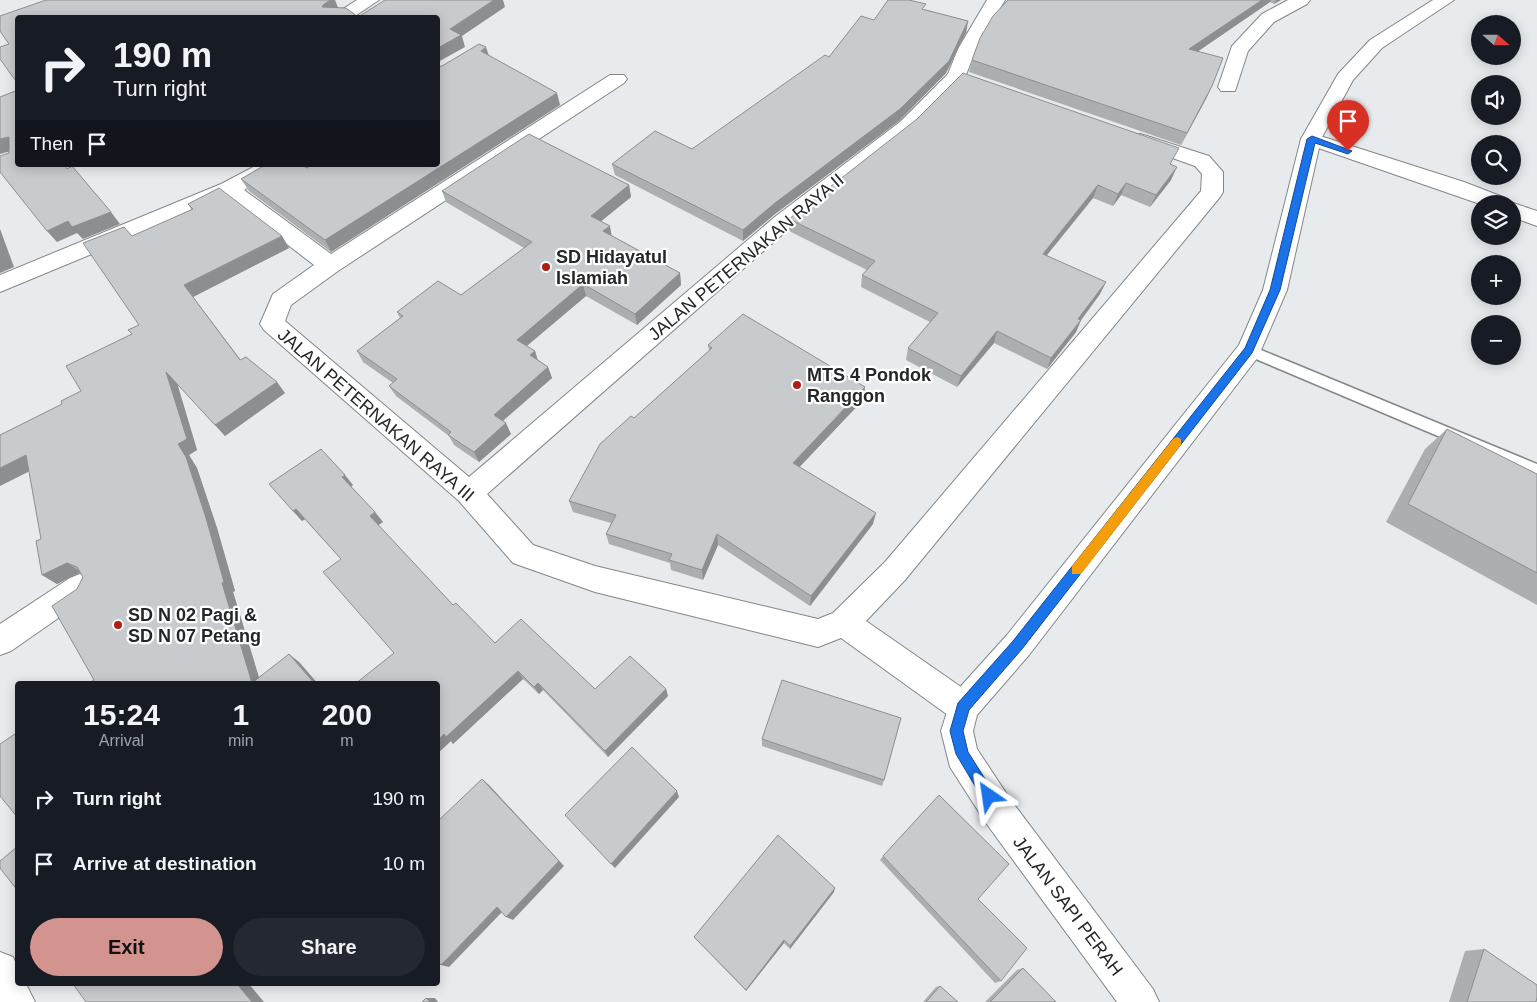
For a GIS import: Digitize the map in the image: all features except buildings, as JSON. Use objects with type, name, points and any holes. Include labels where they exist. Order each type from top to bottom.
[{"type":"street","points":[[343,15],[370,0]]},
{"type":"street","name":"JALAN PETERNAKAN RAYA II","points":[[468,493],[784,221],[966,79],[967,50],[996,0]]},
{"type":"street","points":[[1228,87],[1239,50],[1268,18],[1301,0]]},
{"type":"street","name":"JALAN SAPI PERAH","points":[[1140,1002],[998,810],[962,754],[957,731],[963,707],[1018,645],[1249,350],[1275,290],[1312,139],[1344,78],[1376,44],[1446,0]]},
{"type":"street","name":"JALAN PETERNAKAN RAYA III","points":[[617,80],[330,265],[281,300],[272,324],[468,493],[523,554],[595,580],[818,633],[844,624]]},
{"type":"street","points":[[963,707],[844,624],[895,571],[1212,192],[1213,172],[1202,161],[1121,133]]},
{"type":"street","points":[[1312,139],[1477,195]]},
{"type":"street","points":[[0,284],[229,189],[269,167]]},
{"type":"street","points":[[229,189],[330,265]]},
{"type":"street","points":[[1521,213],[1537,219]]},
{"type":"street","points":[[0,642],[80,587]]},
{"type":"street","points":[[0,970],[5,985],[16,1002]]},
{"type":"lane","points":[[1249,350],[1537,471]]},
{"type":"slow traffic","points":[[1076,570],[1177,442]]},
{"type":"place","name":"SD Hidayatul Islamiah","points":[[546,267]]},
{"type":"place","name":"MTS 4 Pondok Ranggon","points":[[797,385]]},
{"type":"place","name":"SD N 02 Pagi & SD N 07 Petang","points":[[118,625]]},
{"type":"route","points":[[989,796],[962,754],[957,731],[963,707],[1018,645],[1249,350],[1275,290],[1293,224],[1312,139],[1348,151]]}]
